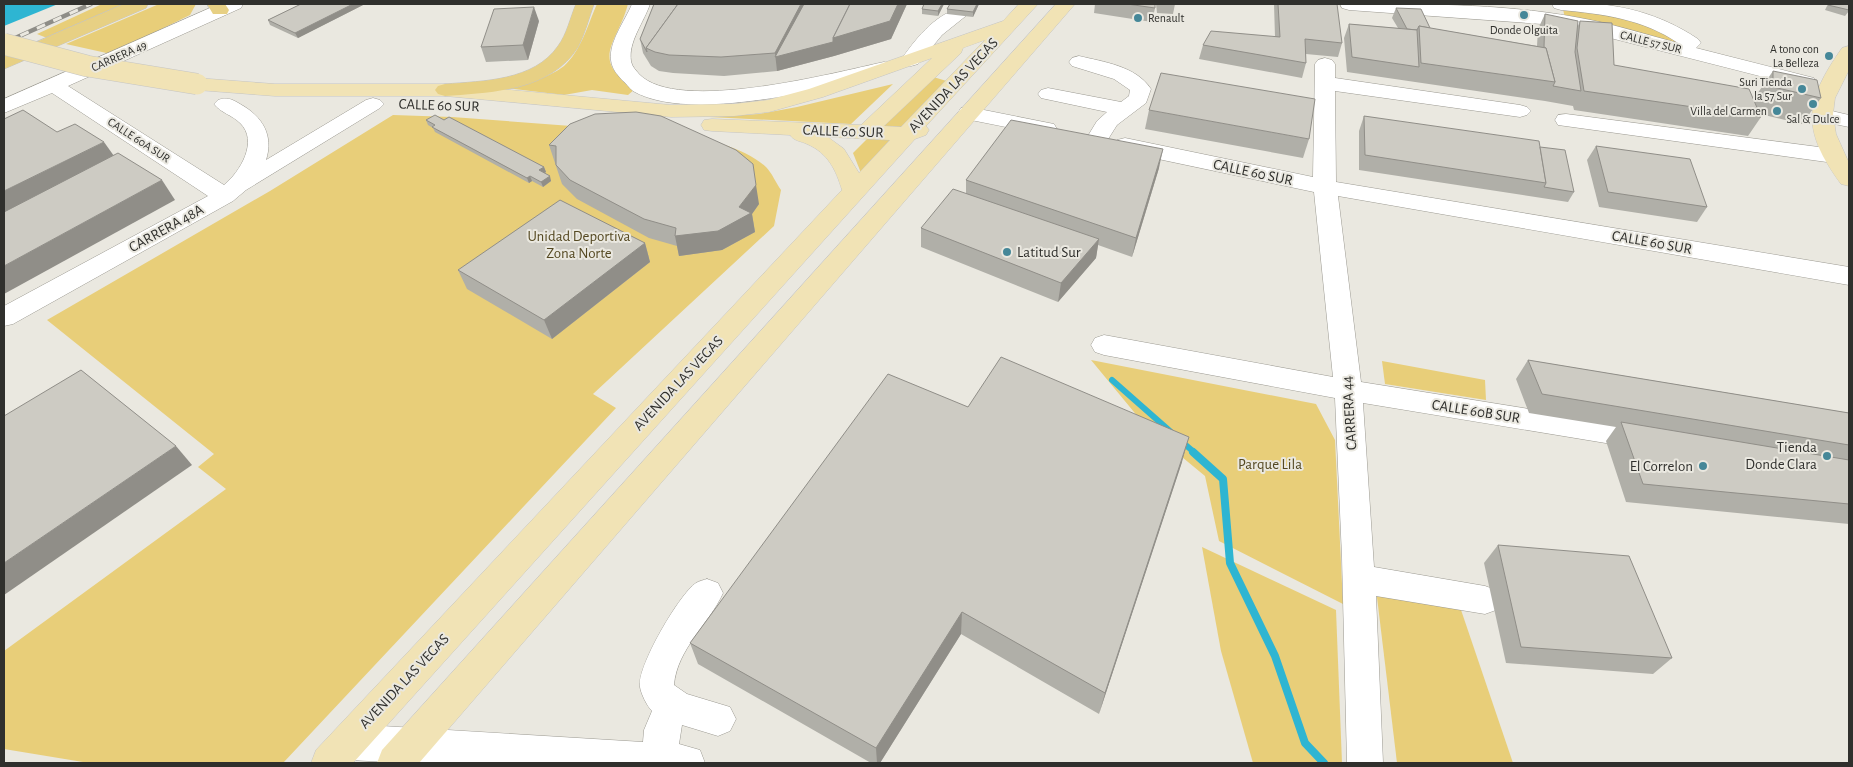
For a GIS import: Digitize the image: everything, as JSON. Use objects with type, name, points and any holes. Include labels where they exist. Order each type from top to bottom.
[{"type":"highway","points":[[4,62],[139,4]]},
{"type":"highway","points":[[445,90],[515,81],[542,70],[557,60],[567,47],[585,4]]},
{"type":"main road","name":"AVENIDA LAS VEGAS","points":[[339,752],[854,191],[1029,4]]},
{"type":"main road","name":"AVENIDA LAS VEGAS","points":[[403,754],[1066,4]]},
{"type":"main road","points":[[866,132],[918,60],[962,41],[1011,24]]},
{"type":"main road","name":"CALLE 60 SUR","points":[[4,44],[87,66],[197,84],[274,90],[445,90],[705,112],[734,110],[786,102],[918,60]]},
{"type":"main road","points":[[1849,52],[1823,104],[1828,142],[1834,156],[1849,179]]},
{"type":"main road","points":[[918,60],[954,84],[969,113]]},
{"type":"main road","name":"CALLE 60 SUR","points":[[4,62],[75,82],[184,100],[226,104],[457,104],[765,129],[907,134],[969,113]]},
{"type":"main road","points":[[765,129],[808,136],[828,145],[842,158],[854,191]]},
{"type":"main road","points":[[855,242],[878,197],[902,165],[902,162],[886,157]]},
{"type":"street","points":[[641,4],[620,53],[622,67],[629,79],[639,87],[652,92],[725,97],[761,94],[918,60],[932,23],[958,15]]},
{"type":"street","name":"CALLE 57 SUR","points":[[1349,4],[1541,11],[1576,23],[1830,88]]},
{"type":"street","points":[[1561,4],[1610,9],[1632,14],[1682,36],[1708,57]]},
{"type":"street","name":"CARRERA 49","points":[[4,108],[223,6]]},
{"type":"street","points":[[1079,62],[1117,73],[1138,84],[1141,89],[1139,99],[1110,118],[1101,130],[1081,136]]},
{"type":"street","name":"CARRERA 44","points":[[1365,763],[1359,579],[1348,390],[1325,187],[1325,73],[1520,111]]},
{"type":"street","name":"CALLE 60A SUR","points":[[53,85],[231,191]]},
{"type":"street","points":[[1048,94],[1125,109]]},
{"type":"street","name":"CARRERA 48A","points":[[4,317],[231,191],[254,165],[258,148],[257,133],[251,121],[226,104]]},
{"type":"street","points":[[231,191],[373,104]]},
{"type":"street","name":"CALLE 60 SUR","points":[[969,113],[1325,187],[1849,276]]},
{"type":"street","points":[[1823,115],[1849,121]]},
{"type":"street","points":[[1566,120],[1834,156]]},
{"type":"street","name":"CALLE 60B SUR","points":[[1104,345],[1348,390],[1673,443]]},
{"type":"street","points":[[1359,579],[1485,600]]},
{"type":"street","points":[[707,592],[661,661],[656,679],[659,695],[672,705],[718,719]]},
{"type":"street","points":[[339,752],[669,763],[662,730],[672,705]]},
{"type":"green space","points":[[102,4],[126,4],[47,38],[37,34]]},
{"type":"green space","points":[[159,4],[196,4],[190,15],[111,54],[66,44]]},
{"type":"green space","points":[[597,4],[628,4],[610,50],[610,59],[613,68],[621,78],[635,89],[628,95],[592,90],[564,95],[505,88],[543,77],[564,66],[580,45]]},
{"type":"green space","points":[[1562,5],[1604,10],[1677,36],[1685,47],[1565,18]]},
{"type":"green space","points":[[930,76],[950,82],[861,173],[853,153]]},
{"type":"green space","points":[[893,84],[851,124],[709,117],[759,114]]},
{"type":"green space","name":"Unidad Deportiva Zona Norte","points":[[393,115],[452,117],[678,134],[712,141],[747,154],[758,160],[770,172],[781,190],[774,226],[593,394],[616,408],[283,763],[89,763],[4,749],[4,651],[226,489],[198,467],[214,454],[47,320],[270,191]]},
{"type":"green space","name":"Parque Lila","points":[[1091,360],[1316,404],[1335,440],[1343,604],[1219,541],[1205,476],[1148,429]]},
{"type":"green space","points":[[1382,361],[1485,380],[1486,400],[1385,384]]},
{"type":"green space","points":[[1202,547],[1336,610],[1342,763],[1253,763],[1221,651]]},
{"type":"green space","points":[[1376,589],[1459,604],[1513,763],[1397,763]]},
{"type":"water","points":[[4,4],[58,4],[4,26]]},
{"type":"building","points":[[301,4],[353,4],[295,33],[268,20]]},
{"type":"building","points":[[654,4],[678,4],[646,48],[647,52],[640,39]]},
{"type":"building","points":[[678,4],[801,4],[775,53],[721,57],[669,55],[646,48]]},
{"type":"building","points":[[804,4],[850,4],[833,38],[833,42],[775,57]]},
{"type":"building","points":[[850,4],[898,4],[890,21],[833,38]]},
{"type":"building","points":[[924,4],[942,4],[938,11],[922,9]]},
{"type":"building","points":[[950,4],[977,4],[973,12],[947,9]]},
{"type":"building","points":[[1127,4],[1155,4],[1155,8]]},
{"type":"building","points":[[1278,4],[1337,4],[1342,43],[1305,39],[1306,63],[1203,45],[1211,31],[1280,37]]},
{"type":"building","points":[[1849,4],[1849,10],[1828,5]]},
{"type":"building","points":[[534,7],[523,45],[481,47],[494,9]]},
{"type":"building","points":[[1396,8],[1421,9],[1430,28],[1419,26],[1417,30],[1407,29]]},
{"type":"building","points":[[1545,14],[1578,21],[1575,52],[1581,91],[1553,86],[1555,82],[1546,48],[1544,47]]},
{"type":"building","points":[[1580,21],[1612,23],[1614,65],[1749,89],[1761,117],[1584,91],[1577,48]]},
{"type":"building","points":[[1349,24],[1417,30],[1419,67],[1352,57]]},
{"type":"building","points":[[1419,26],[1546,48],[1555,82],[1421,63]]},
{"type":"building","points":[[1773,71],[1817,80],[1821,98],[1773,87]]},
{"type":"building","points":[[1161,73],[1315,99],[1309,139],[1149,110]]},
{"type":"building","points":[[23,110],[57,132],[75,124],[104,142],[4,191],[4,119]]},
{"type":"building","points":[[636,112],[661,116],[736,150],[753,164],[756,185],[739,207],[751,213],[718,231],[675,236],[676,228],[644,219],[570,180],[556,165],[556,146],[549,145],[570,124],[595,114]]},
{"type":"building","points":[[435,115],[444,120],[449,117],[544,167],[539,170],[550,176],[541,182],[530,176],[527,178],[432,127],[435,125],[426,120]]},
{"type":"building","points":[[1364,116],[1539,141],[1546,183],[1365,155]]},
{"type":"building","points":[[1011,120],[1163,149],[1136,238],[966,180]]},
{"type":"building","points":[[1596,146],[1690,159],[1707,207],[1608,192]]},
{"type":"building","points":[[1540,147],[1565,150],[1574,192],[1544,187],[1546,183]]},
{"type":"building","points":[[118,153],[162,180],[4,266],[4,212]]},
{"type":"building","points":[[953,189],[1099,239],[1061,283],[921,228]]},
{"type":"building","points":[[560,200],[645,243],[544,320],[458,270]]},
{"type":"building","points":[[1001,357],[1189,437],[1105,693],[962,612],[876,748],[690,643],[888,374],[968,407]]},
{"type":"building","points":[[1528,360],[1849,413],[1849,445],[1542,394]]},
{"type":"building","points":[[81,370],[176,446],[4,563],[4,416]]},
{"type":"building","points":[[1621,422],[1849,460],[1849,504],[1643,484]]},
{"type":"building","points":[[1498,545],[1629,556],[1672,658],[1521,647]]},
{"type":"waterway","points":[[1112,380],[1171,432]]},
{"type":"waterway","points":[[1181,441],[1195,453]]},
{"type":"waterway","points":[[1193,452],[1223,479],[1230,563],[1275,656],[1305,743],[1324,763]]},
{"type":"railway","points":[[4,43],[91,4]]},
{"type":"place","name":"Donde Olguita","points":[[1524,15]]},
{"type":"place","name":"Renault","points":[[1138,18]]},
{"type":"place","name":"A tono con La Belleza","points":[[1829,56]]},
{"type":"place","name":"Suri Tienda la 57 Sur","points":[[1802,89]]},
{"type":"place","name":"Sal & Dulce","points":[[1813,104]]},
{"type":"place","name":"Villa del Carmen","points":[[1777,111]]},
{"type":"place","name":"Latitud Sur","points":[[1007,252]]},
{"type":"place","name":"Tienda Donde Clara","points":[[1827,456]]},
{"type":"place","name":"El Correlon","points":[[1703,466]]}]
